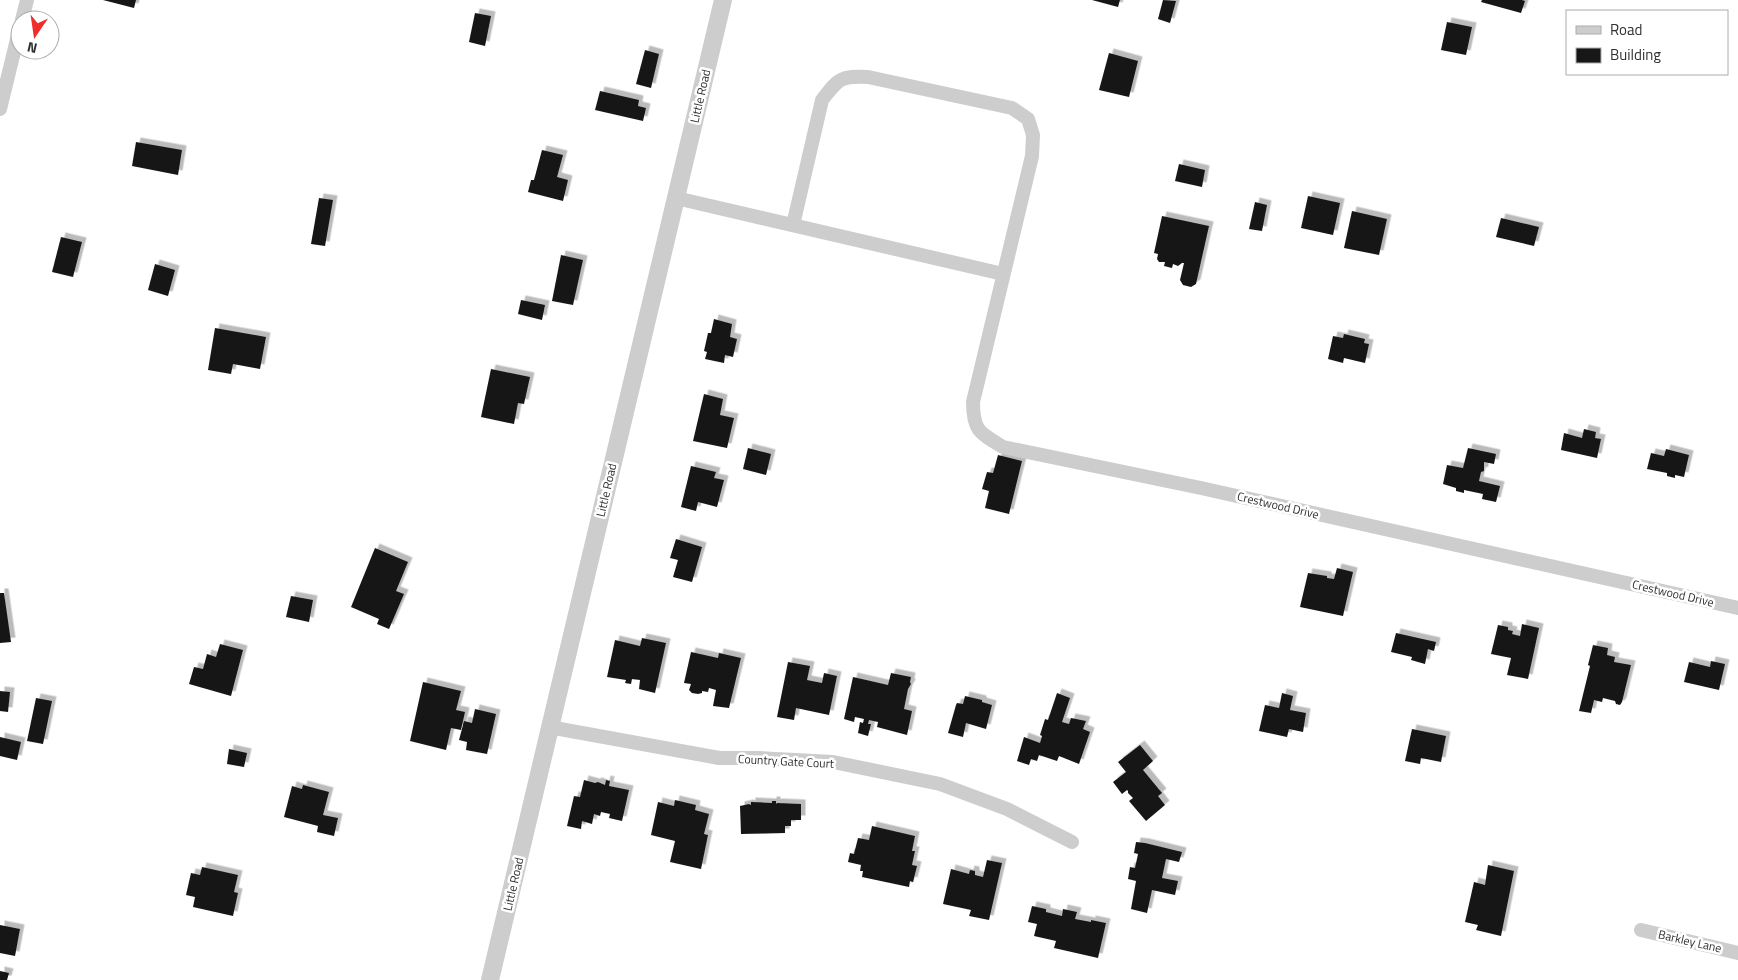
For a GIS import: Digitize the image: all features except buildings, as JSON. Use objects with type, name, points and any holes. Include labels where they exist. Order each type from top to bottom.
[{"type":"street","name":"Little Road","points":[[490,980],[723,0]]},
{"type":"street","points":[[0,109],[12,60]]},
{"type":"street","name":"Crestwood Drive","points":[[793,225],[822,100],[835,84],[847,76],[868,77],[1012,108],[1028,119],[1033,136],[1032,156],[973,402],[973,420],[985,437],[1003,447],[1200,488],[1738,608]]},
{"type":"street","points":[[676,198],[1003,274]]},
{"type":"street","name":"Country Gate Court","points":[[549,727],[718,758],[833,762],[940,784],[1006,809],[1072,842]]},
{"type":"street","name":"Barkley Lane","points":[[1641,930],[1738,952]]}]
